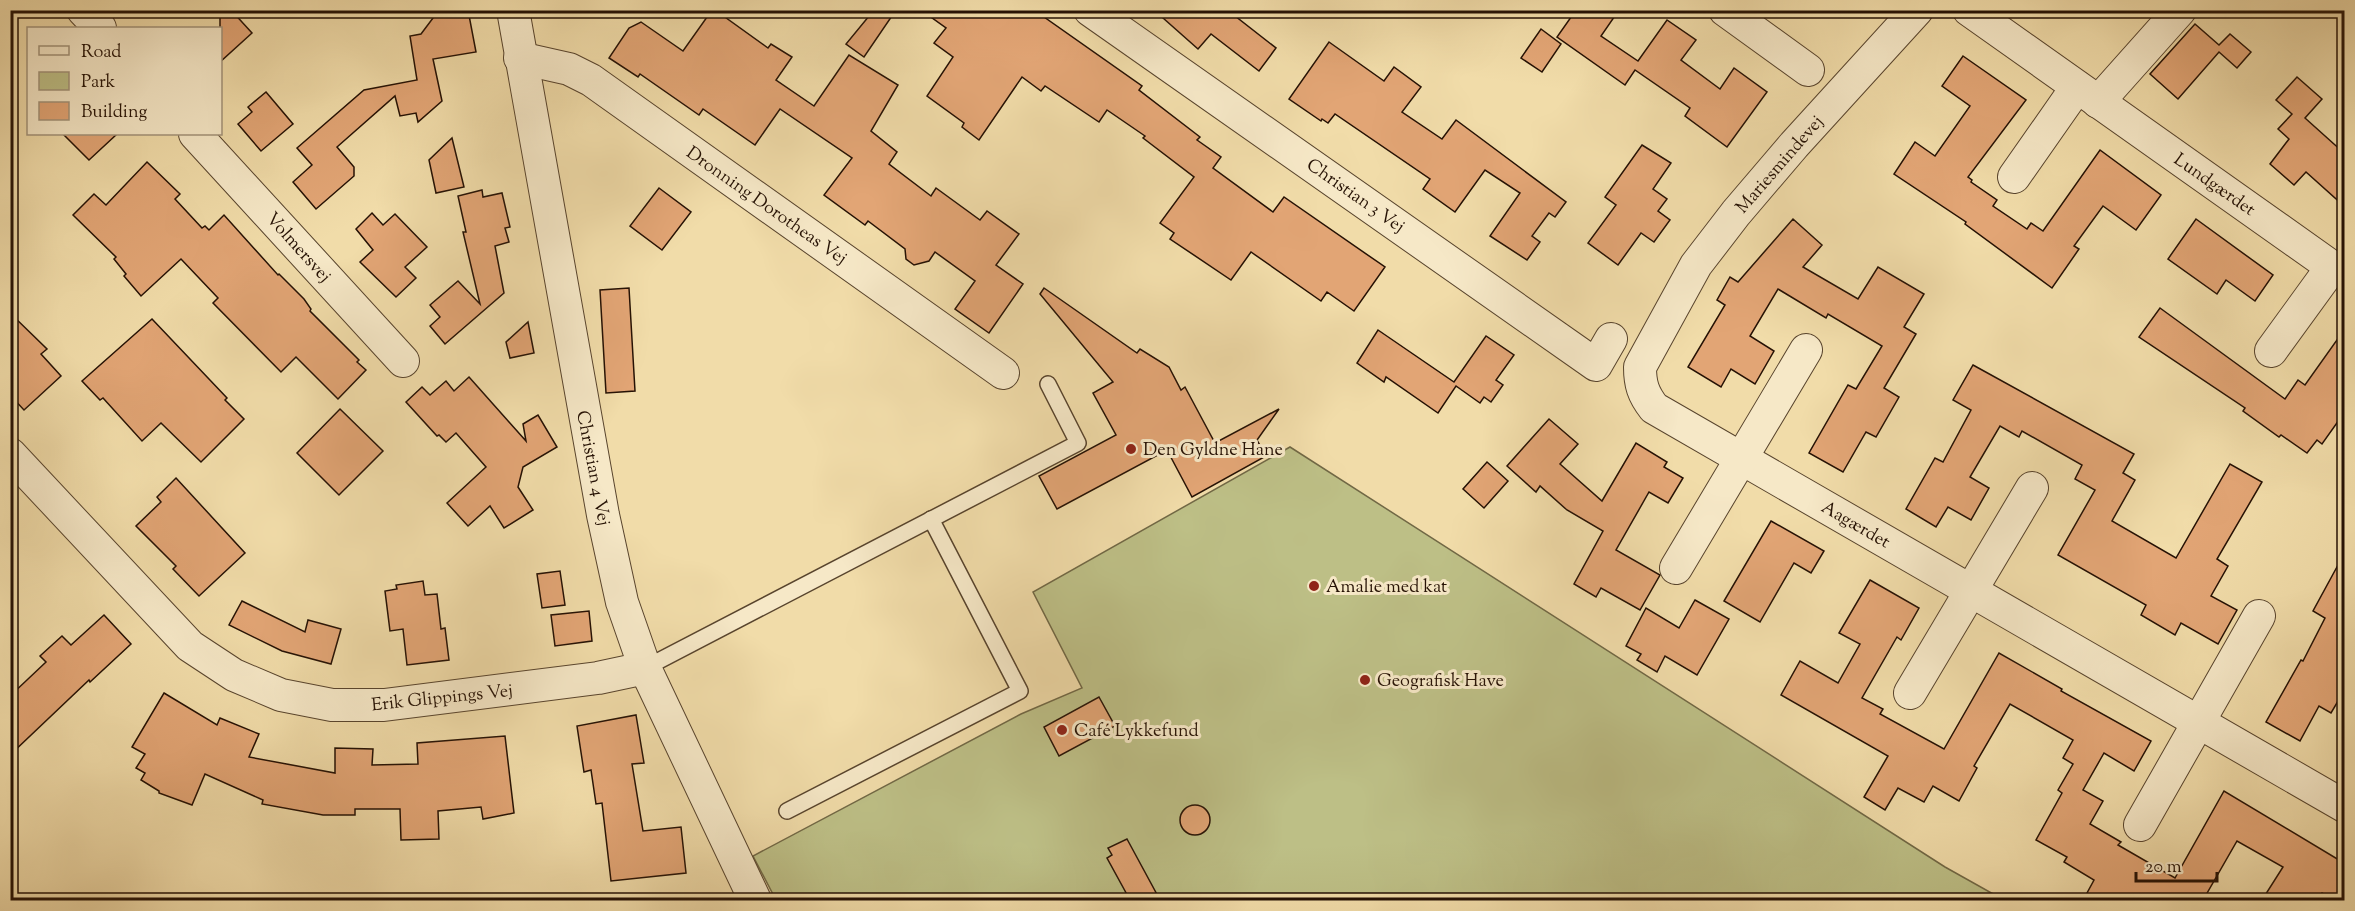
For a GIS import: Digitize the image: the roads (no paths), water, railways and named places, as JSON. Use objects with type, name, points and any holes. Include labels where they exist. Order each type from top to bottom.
[{"type":"street","points":[[83,10],[99,27]]},
{"type":"street","name":"Christian 4 Vej","points":[[513,10],[603,515],[622,602],[645,668],[755,900]]},
{"type":"street","name":"Christian 3 Vej","points":[[1090,10],[1596,364],[1611,339]]},
{"type":"street","points":[[1725,10],[1808,70]]},
{"type":"street","name":"Mariesmindevej","points":[[1659,331],[1696,265],[1736,213],[1917,10]]},
{"type":"street","name":"Lundgærdet","points":[[1969,10],[2088,94],[2338,260],[2271,351]]},
{"type":"street","points":[[2014,177],[2088,94],[2180,10]]},
{"type":"street","name":"Dronning Dorotheas Vej","points":[[520,58],[569,69],[591,80],[1003,373]]},
{"type":"street","name":"Volmersvej","points":[[196,135],[403,361]]},
{"type":"street","name":"Aagærdet","points":[[1659,331],[1640,367],[1640,382],[1644,396],[1654,408],[2344,806]]},
{"type":"street","points":[[1676,568],[1806,350]]},
{"type":"street","name":"Erik Glippings Vej","points":[[10,454],[190,646],[234,675],[281,694],[332,705],[384,705],[598,678],[645,668]]},
{"type":"street","points":[[1910,693],[2032,488]]},
{"type":"street","points":[[2140,825],[2259,616]]},
{"type":"lane","points":[[645,668],[1078,443],[1048,384]]},
{"type":"lane","points":[[787,811],[1020,691],[931,519]]},
{"type":"place","name":"Den Gyldne Hane","points":[[1131,449]]},
{"type":"place","name":"Amalie med kat","points":[[1314,586]]},
{"type":"place","name":"Geografisk Have","points":[[1365,680]]},
{"type":"place","name":"Café Lykkefund","points":[[1062,730]]}]
